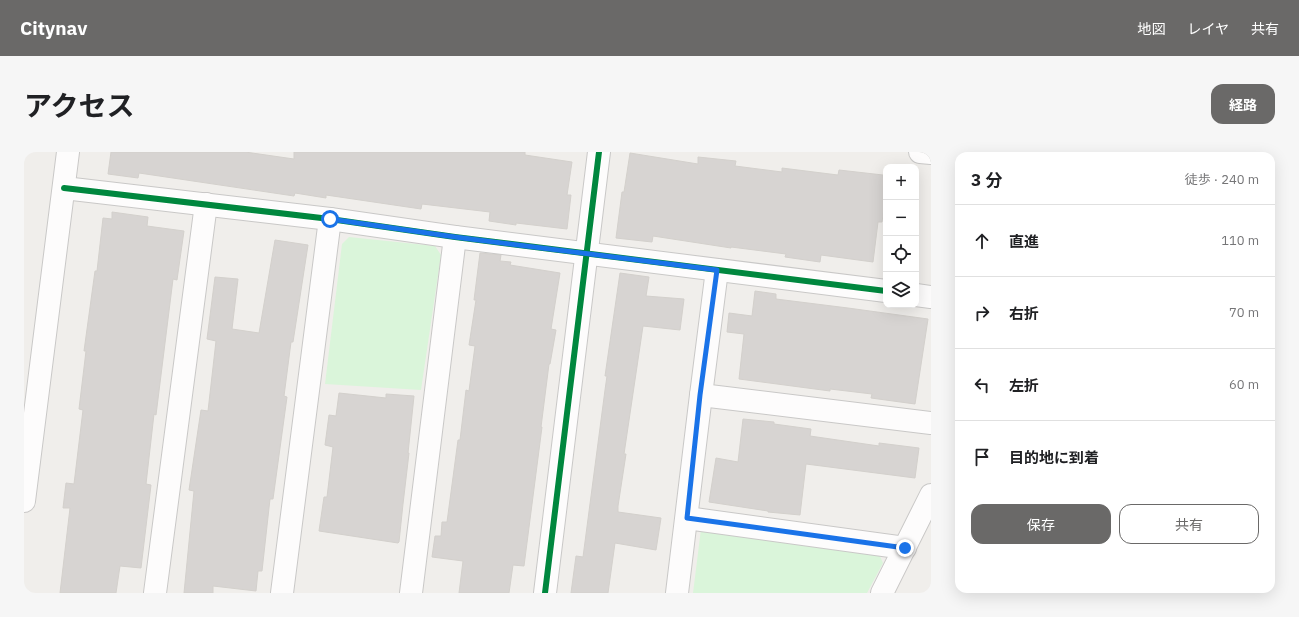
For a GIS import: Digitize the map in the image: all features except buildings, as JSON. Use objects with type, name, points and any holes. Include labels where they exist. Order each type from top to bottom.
[{"type":"street","points":[[24,501],[33,363],[64,188],[68,152]]},
{"type":"street","points":[[544,593],[599,152]]},
{"type":"street","points":[[920,152],[931,153]]},
{"type":"street","points":[[64,188],[330,219],[455,237],[883,292]]},
{"type":"street","points":[[155,593],[206,204]]},
{"type":"street","points":[[282,593],[330,219]]},
{"type":"street","points":[[411,593],[455,237]]},
{"type":"street","points":[[677,593],[687,518],[700,395],[717,270]]},
{"type":"street","points":[[919,295],[931,297]]},
{"type":"street","points":[[700,395],[931,422]]},
{"type":"street","points":[[882,593],[931,495]]},
{"type":"street","points":[[687,518],[905,548]]},
{"type":"green space","points":[[349,237],[435,246],[441,255],[421,390],[325,384],[342,244]]},
{"type":"green space","points":[[701,529],[878,552],[883,563],[867,593],[693,593]]},
{"type":"cycle path","points":[[545,593],[599,152]]},
{"type":"cycle path","points":[[64,188],[330,219],[455,237],[883,291]]},
{"type":"route","points":[[330,219],[455,237],[717,270],[700,395],[687,518],[905,548]]}]
